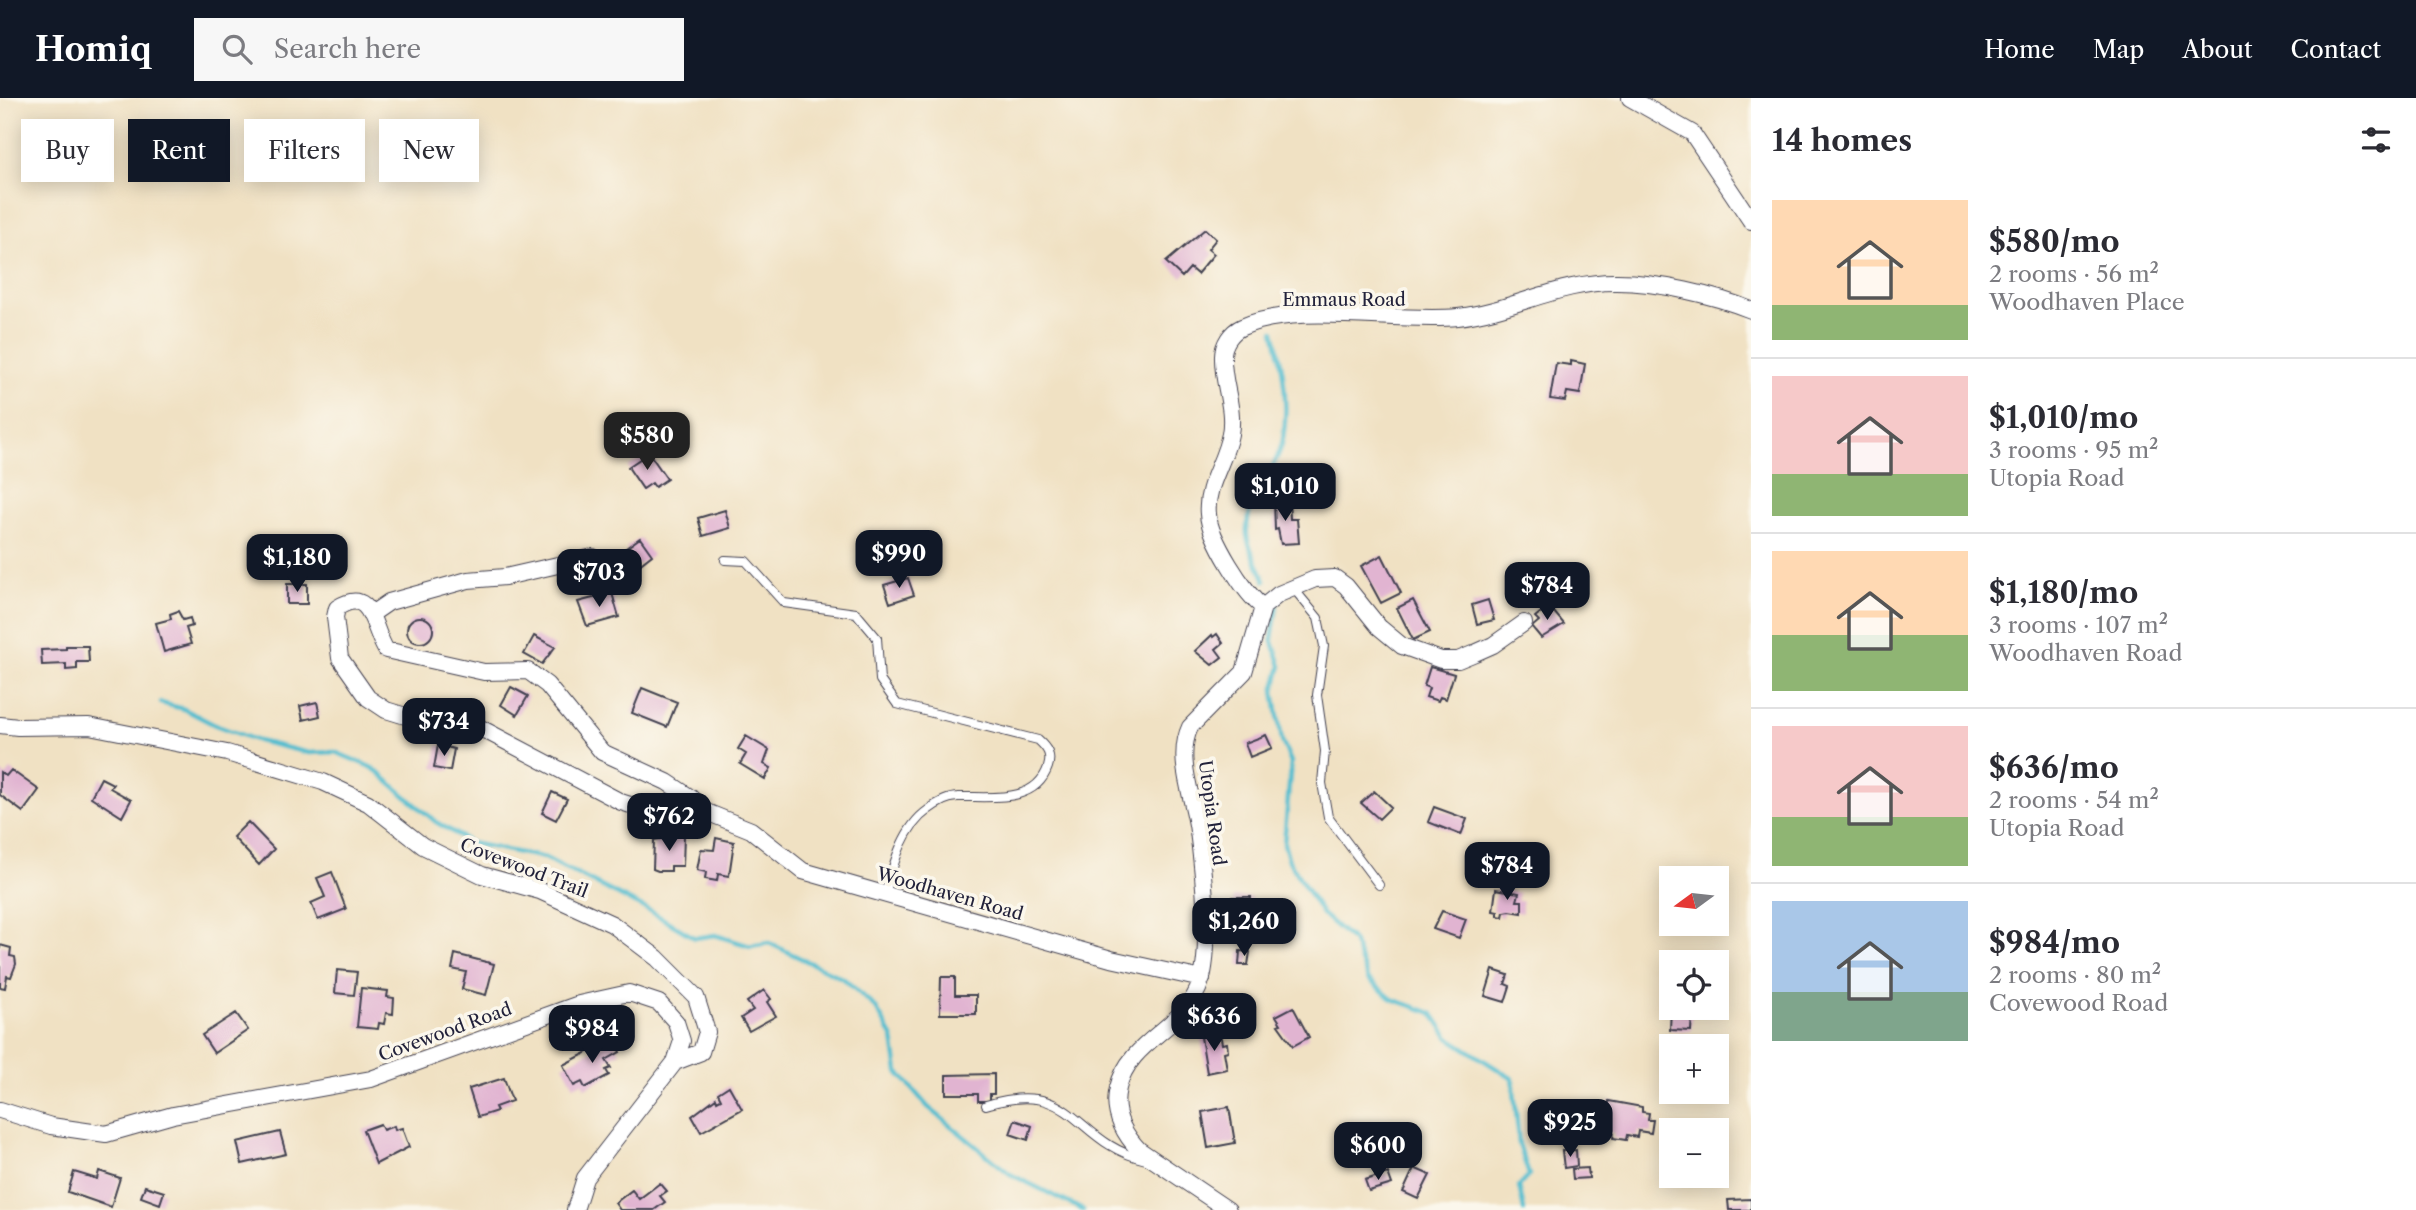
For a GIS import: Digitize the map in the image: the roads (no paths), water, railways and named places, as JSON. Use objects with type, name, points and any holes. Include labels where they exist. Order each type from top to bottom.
[{"type":"street","points":[[1630,98],[1692,133],[1751,221]]},
{"type":"street","name":"Emmaus Road","points":[[1263,607],[1252,600],[1222,553],[1211,534],[1208,516],[1211,486],[1226,450],[1232,419],[1223,349],[1230,336],[1241,327],[1278,318],[1389,320],[1457,317],[1496,310],[1578,285],[1615,282],[1699,295],[1751,310]]},
{"type":"street","points":[[373,613],[389,602],[468,580],[505,577],[593,557]]},
{"type":"street","points":[[1263,607],[1279,594],[1315,579],[1335,578],[1346,586],[1379,627],[1402,646],[1441,660],[1458,660],[1493,645],[1524,623]]},
{"type":"street","name":"Woodhaven Road","points":[[704,811],[659,814],[633,806],[471,723],[412,719],[386,710],[368,698],[340,658],[335,617],[337,608],[348,601],[360,602],[373,613],[376,636],[386,650],[484,673],[528,671],[547,685],[602,752],[667,782],[691,798],[704,811],[751,830],[803,871],[1111,959],[1202,979]]},
{"type":"street","name":"Utopia Road","points":[[1228,1210],[1194,1185],[1152,1161],[1128,1138],[1116,1108],[1124,1066],[1135,1052],[1186,1007],[1202,979],[1206,942],[1198,832],[1184,754],[1185,738],[1198,716],[1220,699],[1244,672],[1263,607]]},
{"type":"street","name":"Covewood Trail","points":[[0,724],[18,727],[89,726],[227,753],[323,782],[368,803],[423,846],[470,870],[540,891],[612,924],[657,958],[696,997],[707,1032],[701,1052],[675,1062]]},
{"type":"street","name":"Covewood Road","points":[[0,1110],[51,1126],[106,1134],[173,1115],[371,1079],[579,1004],[629,993],[659,1003],[676,1022],[681,1041],[675,1062]]},
{"type":"street","points":[[575,1210],[586,1178],[675,1062]]},
{"type":"lane","points":[[724,560],[746,561],[784,603],[856,613],[877,638],[880,680],[897,704],[1038,740],[1050,754],[1043,779],[1030,789],[987,800],[956,797],[925,812],[913,825],[899,850],[884,895]]},
{"type":"lane","points":[[1294,589],[1318,618],[1324,646],[1317,695],[1325,751],[1322,783],[1328,817],[1379,885]]},
{"type":"lane","points":[[986,1105],[1005,1099],[1034,1097],[1062,1106],[1094,1137],[1112,1148],[1152,1161]]},
{"type":"waterway","points":[[1265,581],[1250,546],[1247,522],[1255,498],[1280,451],[1283,439],[1284,385],[1274,331]]},
{"type":"waterway","points":[[1277,606],[1272,639],[1281,666],[1274,691],[1282,741],[1291,762],[1284,844],[1289,861],[1322,914],[1353,941],[1368,979],[1392,999],[1432,1013],[1449,1038],[1513,1079],[1519,1144],[1529,1175],[1519,1186],[1524,1210]]},
{"type":"waterway","points":[[161,703],[184,709],[215,725],[258,741],[309,753],[335,752],[373,768],[436,822],[471,843],[545,858],[650,911],[695,938],[715,935],[750,946],[769,943],[844,979],[876,1008],[893,1038],[898,1072],[928,1107],[1010,1174],[1083,1210]]}]
